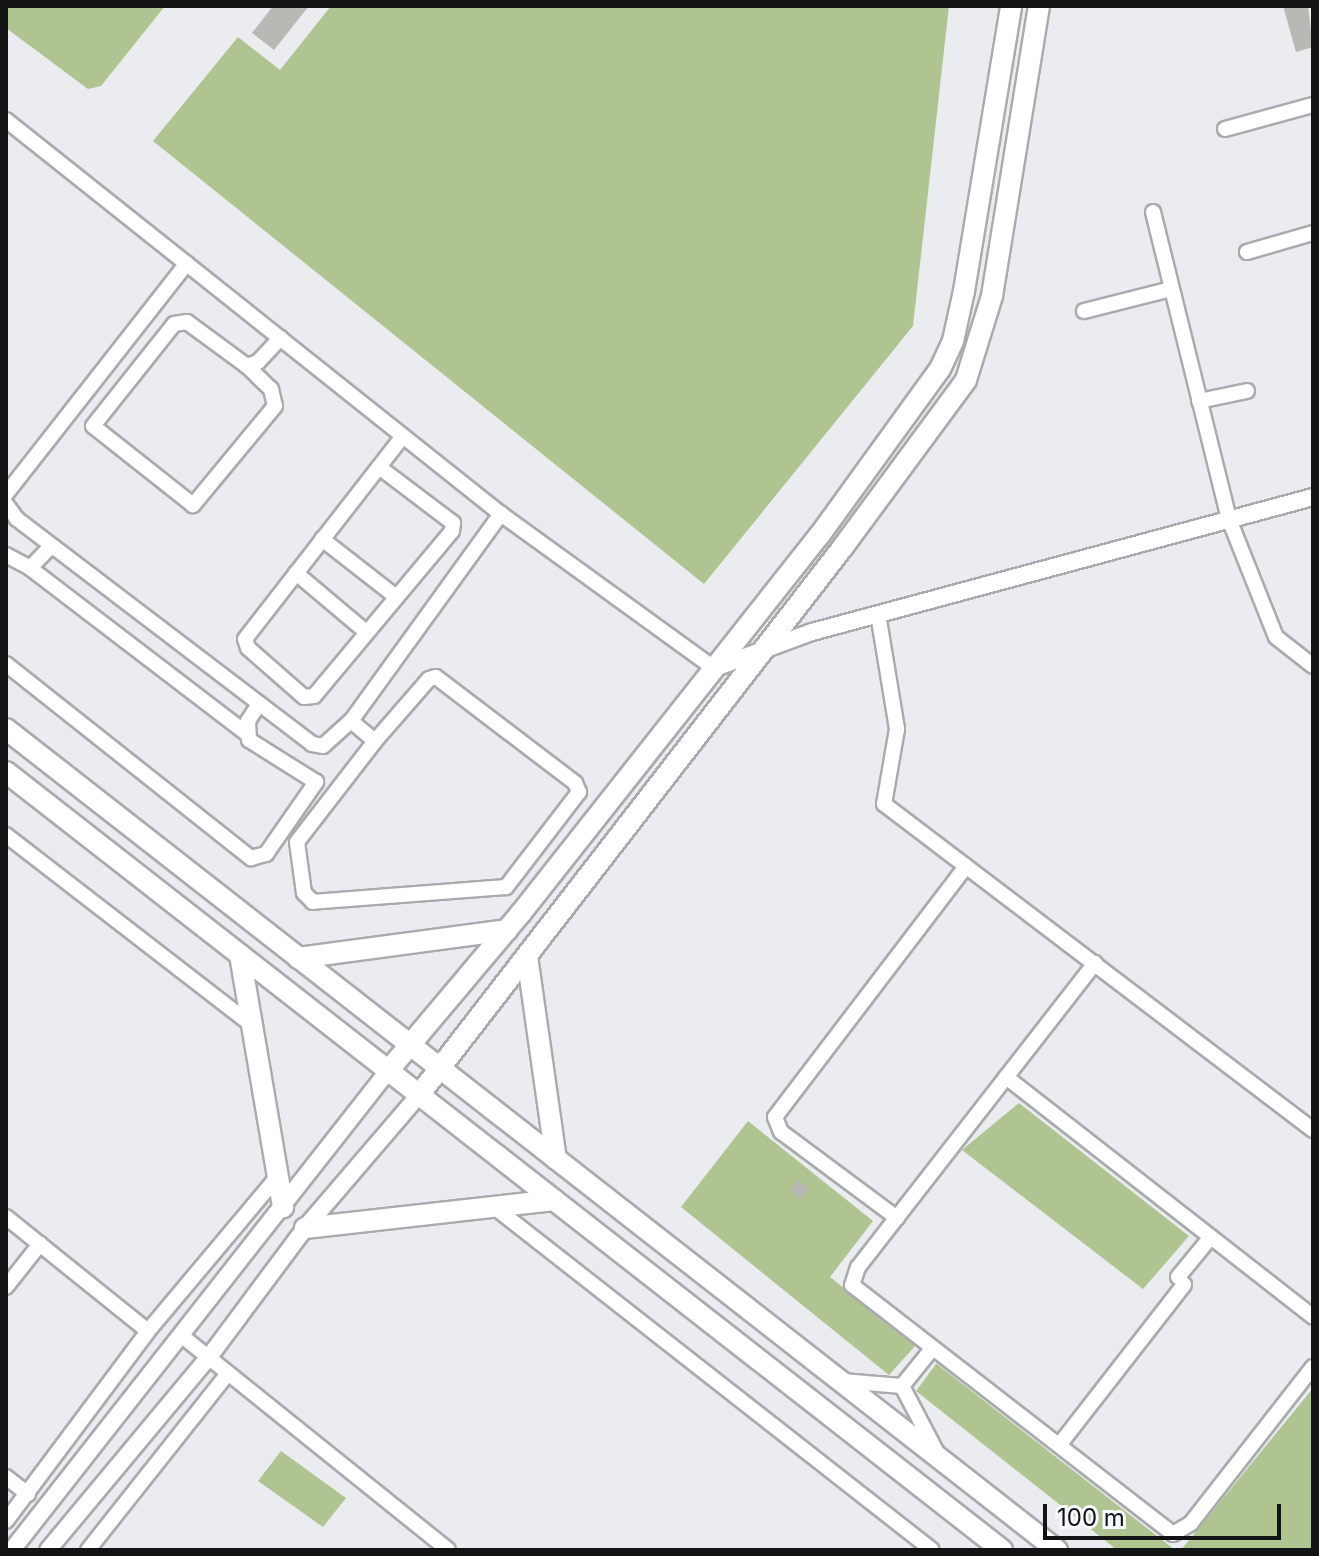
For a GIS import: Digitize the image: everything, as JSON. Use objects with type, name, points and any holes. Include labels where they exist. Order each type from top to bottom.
[{"type":"main road","points":[[388,1071],[507,930],[714,668],[926,391],[953,341],[1011,6]]},
{"type":"main road","points":[[419,1095],[966,380],[992,296],[1039,6]]},
{"type":"main road","points":[[6,729],[1057,1550]]},
{"type":"main road","points":[[6,772],[1002,1550]]},
{"type":"main road","points":[[298,958],[507,930]]},
{"type":"main road","points":[[240,955],[283,1207]]},
{"type":"main road","points":[[527,956],[556,1159]]},
{"type":"main road","points":[[305,1228],[498,1210],[554,1200]]},
{"type":"street","points":[[1225,129],[1313,105]]},
{"type":"street","points":[[6,120],[501,514],[714,668],[764,646],[1313,497]]},
{"type":"street","points":[[1153,212],[1229,519],[1276,637],[1313,666]]},
{"type":"street","points":[[1247,252],[1313,233]]},
{"type":"street","points":[[6,494],[187,263]]},
{"type":"street","points":[[1084,311],[1171,289]]},
{"type":"street","points":[[187,322],[247,366],[271,389],[275,406],[200,502],[187,504],[93,426],[174,324],[187,322]]},
{"type":"street","points":[[247,366],[258,362],[280,338]]},
{"type":"street","points":[[1199,401],[1247,391]]},
{"type":"street","points":[[379,467],[453,523],[452,531],[314,696],[304,697],[248,648],[245,639],[403,436]]},
{"type":"street","points":[[6,504],[51,546],[312,744],[323,746],[351,721],[501,514]]},
{"type":"street","points":[[322,539],[395,596]]},
{"type":"street","points":[[30,568],[51,546]]},
{"type":"street","points":[[6,555],[30,568],[247,734],[316,782],[266,854],[251,858],[6,664]]},
{"type":"street","points":[[296,573],[366,632]]},
{"type":"street","points":[[878,614],[897,729],[884,804],[1313,1130]]},
{"type":"street","points":[[436,677],[575,783],[579,792],[506,887],[313,902],[304,893],[297,842],[375,741],[429,679],[436,677]]},
{"type":"street","points":[[247,734],[259,704]]},
{"type":"street","points":[[351,721],[375,741]]},
{"type":"street","points":[[6,835],[252,1025]]},
{"type":"street","points":[[897,1218],[781,1132],[775,1117],[966,866]]},
{"type":"street","points":[[1095,963],[858,1267],[852,1285],[1060,1444],[1166,1530],[1182,1531],[1313,1367]]},
{"type":"street","points":[[12,1550],[388,1071]]},
{"type":"street","points":[[1006,1077],[1313,1317]]},
{"type":"street","points":[[48,1550],[209,1357],[305,1228],[419,1095]]},
{"type":"street","points":[[6,1521],[148,1331],[277,1177]]},
{"type":"street","points":[[498,1210],[932,1550]]},
{"type":"street","points":[[6,1217],[148,1331]]},
{"type":"street","points":[[1060,1444],[1210,1238]]},
{"type":"street","points":[[6,1287],[40,1244]]},
{"type":"street","points":[[182,1336],[209,1357],[226,1376],[448,1550]]},
{"type":"street","points":[[902,1386],[932,1349]]},
{"type":"street","points":[[88,1550],[226,1376]]},
{"type":"street","points":[[841,1381],[902,1386]]},
{"type":"street","points":[[902,1386],[939,1458]]},
{"type":"street","points":[[6,1477],[28,1494]]},
{"type":"green space","points":[[6,6],[165,6],[101,86],[88,89],[6,28]]},
{"type":"green space","points":[[331,6],[949,6],[913,326],[704,584],[153,141],[238,37],[280,70]]},
{"type":"green space","points":[[1019,1103],[1189,1236],[1143,1289],[962,1150]]},
{"type":"green space","points":[[748,1121],[873,1221],[830,1277],[916,1345],[889,1375],[681,1207]]},
{"type":"green space","points":[[936,1364],[1175,1550],[1117,1550],[916,1391]]},
{"type":"green space","points":[[1313,1388],[1313,1550],[1181,1550]]},
{"type":"green space","points":[[281,1451],[346,1498],[323,1527],[258,1481]]},
{"type":"building","points":[[273,6],[309,6],[274,50],[252,33]]},
{"type":"building","points":[[1283,6],[1308,6],[1313,47],[1296,52]]},
{"type":"building","points":[[798,1180],[809,1189],[800,1198],[790,1190]]}]
